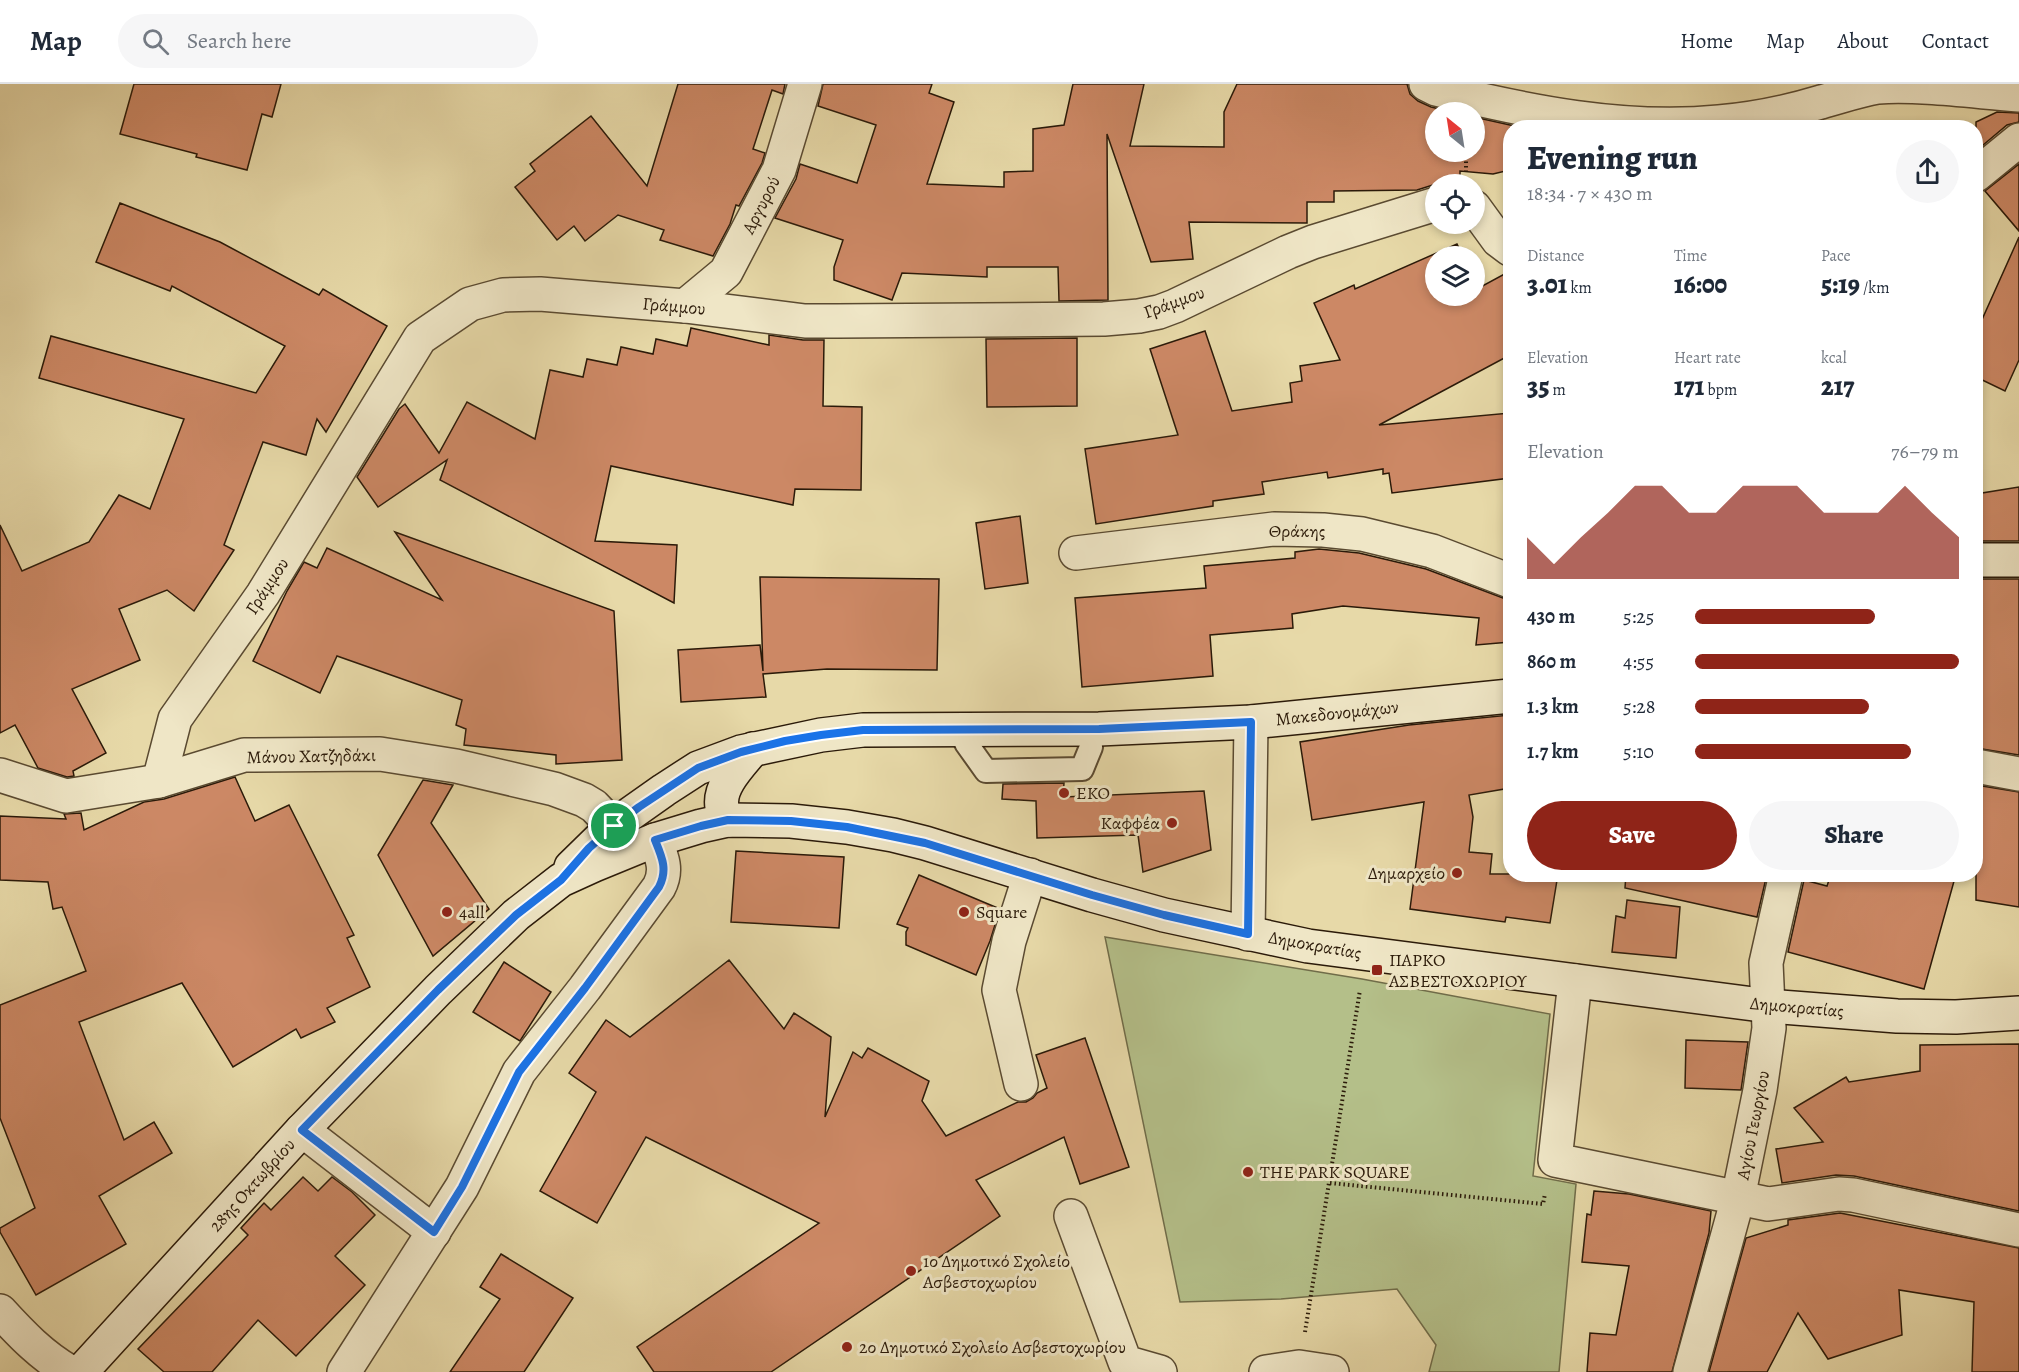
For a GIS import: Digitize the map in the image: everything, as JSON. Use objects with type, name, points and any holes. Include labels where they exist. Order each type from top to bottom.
[{"type":"street","name":"Αργυρού","points":[[685,306],[726,272],[779,170],[805,84]]},
{"type":"street","points":[[1426,84],[1447,92],[1514,106],[1600,120]]},
{"type":"street","points":[[1729,120],[1750,118],[1866,90],[1898,85],[2019,95]]},
{"type":"street","points":[[1983,169],[2019,140]]},
{"type":"street","name":"Γράμμου","points":[[159,781],[175,719],[263,594],[420,338],[470,304],[503,295],[540,294],[685,306],[816,321],[1047,321],[1139,316],[1175,306],[1313,242],[1425,207]]},
{"type":"street","points":[[1485,222],[1503,244]]},
{"type":"street","name":"Θράκης","points":[[1076,553],[1274,529],[1323,530],[1362,534],[1432,551],[1503,578]]},
{"type":"street","points":[[1983,560],[2019,560]]},
{"type":"street","name":"Μακεδονομάχων","points":[[561,880],[584,853],[614,826],[698,768],[753,749],[821,735],[863,730],[1099,729],[1251,722],[1503,697]]},
{"type":"street","points":[[1248,934],[1251,722]]},
{"type":"street","points":[[728,820],[722,809],[723,794],[736,771],[753,749]]},
{"type":"street","name":"Μάνου Χατζηδάκι","points":[[0,775],[66,796],[159,781],[244,755],[381,754],[456,766],[554,789],[594,806],[614,826]]},
{"type":"street","points":[[1983,767],[2019,774]]},
{"type":"street","name":"Δημοκρατίας","points":[[561,880],[631,849],[701,826],[728,820],[791,821],[872,831],[925,843],[1164,915],[1308,946],[1769,1006],[1898,1016],[1956,1017],[2019,1013]]},
{"type":"street","points":[[344,1372],[462,1187],[519,1072],[592,979],[659,887],[664,876],[664,864],[655,840]]},
{"type":"street","points":[[1021,1084],[999,990],[1010,941],[1030,875]]},
{"type":"street","name":"28ης Οκτωβρίου","points":[[81,1372],[302,1130],[476,952],[561,880]]},
{"type":"street","name":"Αγίου Γεωργίου","points":[[1690,1372],[1738,1198],[1765,1062],[1769,1006],[1766,963],[1784,882]]},
{"type":"street","points":[[1575,981],[1555,1160],[1768,1204],[1839,1194],[1853,1195],[2019,1230]]},
{"type":"street","points":[[302,1130],[434,1232]]},
{"type":"street","points":[[1071,1216],[1125,1362],[1160,1372]]},
{"type":"street","points":[[0,1311],[27,1340],[70,1372]]},
{"type":"street","points":[[1266,1372],[1299,1367],[1332,1372]]},
{"type":"lane","points":[[966,743],[986,771],[1082,769],[1091,747]]},
{"type":"path","points":[[1466,162],[1466,174]]},
{"type":"path","points":[[1311,1297],[1368,954]]},
{"type":"path","points":[[1330,1183],[1543,1204]]},
{"type":"green space","points":[[1105,937],[1362,979],[1550,1014],[1533,1176],[1576,1184],[1559,1372],[1429,1372],[1436,1345],[1397,1289],[1281,1299],[1180,1302]]},
{"type":"building","points":[[134,84],[281,84],[272,117],[262,114],[247,170],[120,134]]},
{"type":"building","points":[[678,84],[785,84],[783,94],[772,90],[753,149],[765,153],[762,163],[739,206],[736,205],[730,224],[713,256],[660,240],[664,230],[618,215],[585,241],[574,226],[557,240],[515,187],[535,171],[530,164],[591,116],[647,186]]},
{"type":"building","points":[[823,84],[932,84],[929,93],[954,102],[927,184],[1004,187],[1004,172],[1033,171],[1033,129],[1064,125],[1073,84],[1144,84],[1130,146],[1224,147],[1224,112],[1237,84],[1407,84],[1410,94],[1425,104],[1425,162],[1485,162],[1485,119],[1503,123],[1503,172],[1493,174],[1460,171],[1460,174],[1425,174],[1425,187],[1417,190],[1334,191],[1334,202],[1307,202],[1307,223],[1189,222],[1193,259],[1151,262],[1107,134],[1108,300],[1059,301],[1058,267],[987,267],[987,277],[902,273],[892,300],[834,280],[834,267],[843,240],[775,218],[796,179],[800,164],[857,183],[876,125],[818,106]]},
{"type":"building","points":[[1997,112],[2019,113],[2019,122],[2007,125],[1983,145],[1983,120],[1980,120]]},
{"type":"building","points":[[2019,164],[2019,231],[1985,191]]},
{"type":"building","points":[[120,203],[220,242],[319,295],[323,289],[387,326],[326,432],[317,419],[306,455],[263,442],[224,545],[234,550],[194,611],[167,590],[119,609],[140,660],[72,689],[106,753],[73,771],[74,776],[67,777],[38,768],[15,725],[0,733],[0,525],[22,571],[89,542],[119,495],[150,509],[184,419],[39,378],[51,336],[256,393],[285,346],[172,286],[170,291],[96,262]]},
{"type":"building","points":[[2019,237],[2019,360],[2005,391],[1983,380],[1983,317]]},
{"type":"building","points":[[1425,258],[1425,306],[1485,306],[1485,285],[1503,275],[1503,359],[1379,425],[1503,414],[1503,479],[1392,493],[1389,473],[1383,474],[1383,469],[1328,478],[1327,472],[1262,482],[1264,494],[1213,501],[1213,506],[1096,524],[1085,449],[1178,435],[1150,349],[1205,331],[1232,411],[1292,402],[1290,383],[1302,381],[1300,366],[1340,360],[1314,303],[1354,285],[1355,289]]},
{"type":"building","points":[[691,328],[769,345],[769,335],[803,340],[824,340],[823,406],[862,407],[861,490],[795,489],[793,505],[611,466],[595,541],[677,545],[674,603],[440,480],[447,460],[378,507],[357,477],[399,409],[405,404],[439,453],[467,402],[535,439],[550,370],[583,377],[587,359],[617,365],[621,347],[653,354],[656,339],[687,346]]},
{"type":"building","points":[[1077,338],[1077,406],[987,407],[986,339]]},
{"type":"building","points":[[2019,487],[2019,541],[1983,541],[1983,493]]},
{"type":"building","points":[[1020,516],[1028,583],[985,589],[976,523]]},
{"type":"building","points":[[395,532],[614,611],[622,760],[556,764],[556,755],[464,745],[466,729],[456,725],[462,700],[337,656],[320,693],[253,661],[287,591],[304,562],[317,568],[327,548],[442,600]]},
{"type":"building","points":[[1319,549],[1359,553],[1426,569],[1503,598],[1503,643],[1476,645],[1479,618],[1343,606],[1292,614],[1293,628],[1210,635],[1213,676],[1082,687],[1075,598],[1206,588],[1204,566],[1295,558],[1295,552]]},
{"type":"building","points":[[760,577],[939,579],[937,670],[827,669],[763,674],[766,697],[681,702],[678,650],[760,645],[763,671]]},
{"type":"building","points":[[1983,579],[2019,579],[2019,755],[1983,749]]},
{"type":"building","points":[[1503,716],[1503,789],[1469,795],[1473,817],[1469,852],[1492,854],[1490,874],[1503,874],[1503,882],[1557,882],[1550,923],[1506,917],[1505,922],[1410,909],[1424,802],[1312,820],[1300,742],[1409,725]]},
{"type":"building","points":[[235,777],[255,821],[289,805],[354,935],[347,938],[370,987],[327,1008],[335,1022],[301,1038],[296,1029],[233,1067],[182,983],[79,1022],[124,1140],[154,1122],[172,1153],[99,1196],[126,1244],[36,1295],[0,1232],[0,1228],[35,1208],[0,1118],[0,1005],[86,971],[62,907],[53,909],[48,882],[0,880],[0,816],[66,819],[64,814],[81,813],[84,830],[144,802],[164,799]]},
{"type":"building","points":[[423,780],[453,785],[431,823],[489,909],[433,956],[378,855]]},
{"type":"building","points":[[1064,783],[1063,797],[1204,791],[1211,850],[1143,872],[1138,835],[1037,838],[1036,801],[1002,799],[1003,784]]},
{"type":"building","points":[[1983,786],[2019,792],[2019,907],[1976,900],[1976,882],[1983,882]]},
{"type":"building","points":[[736,851],[844,857],[839,928],[731,922]]},
{"type":"building","points":[[919,875],[1000,909],[976,975],[906,945],[908,928],[897,924]]},
{"type":"building","points":[[1625,882],[1765,882],[1757,917],[1625,888]]},
{"type":"building","points":[[1804,882],[1827,886],[1828,882],[1954,882],[1924,989],[1788,952]]},
{"type":"building","points":[[1627,900],[1680,907],[1676,958],[1612,952],[1616,916],[1625,918]]},
{"type":"building","points":[[729,960],[784,1029],[794,1013],[831,1037],[825,1117],[853,1052],[862,1058],[868,1048],[929,1081],[922,1101],[946,1136],[1018,1102],[1026,1102],[1033,1098],[1047,1088],[1036,1055],[1085,1038],[1129,1167],[1080,1184],[1064,1137],[976,1180],[1000,1216],[771,1372],[654,1372],[637,1347],[819,1223],[646,1137],[597,1223],[540,1191],[596,1092],[569,1073],[606,1020],[630,1037]]},
{"type":"building","points":[[504,962],[551,992],[520,1041],[473,1012]]},
{"type":"building","points":[[1686,1040],[1748,1042],[1741,1090],[1685,1088]]},
{"type":"building","points":[[2019,1044],[2019,1211],[1854,1176],[1836,1175],[1782,1183],[1776,1149],[1823,1142],[1794,1108],[1846,1077],[1849,1082],[1920,1071],[1920,1045]]},
{"type":"building","points":[[303,1177],[318,1191],[332,1177],[352,1192],[375,1215],[335,1256],[365,1285],[296,1356],[258,1320],[212,1372],[164,1372],[138,1349],[248,1235],[241,1228],[264,1203],[271,1210]]},
{"type":"building","points":[[1594,1191],[1629,1194],[1711,1211],[1709,1233],[1672,1372],[1587,1372],[1590,1333],[1616,1335],[1629,1266],[1582,1262],[1587,1214],[1591,1215]]},
{"type":"building","points":[[1840,1213],[2019,1248],[2019,1372],[1972,1372],[1974,1302],[1899,1290],[1902,1335],[1828,1359],[1798,1313],[1767,1372],[1709,1372],[1746,1238],[1788,1225],[1788,1220]]},
{"type":"building","points":[[501,1254],[573,1298],[524,1372],[450,1372],[500,1299],[480,1287]]},
{"type":"place","name":"EKO","points":[[1064,793]]},
{"type":"place","name":"Καφφέα","points":[[1172,823]]},
{"type":"place","name":"Δημαρχείο","points":[[1457,873]]},
{"type":"place","name":"4all","points":[[447,912]]},
{"type":"place","name":"Square","points":[[964,912]]},
{"type":"place","name":"ΠΑΡΚΟ ΑΣΒΕΣΤΟΧΩΡΙΟΥ","points":[[1377,970]]},
{"type":"place","name":"THE PARK SQUARE","points":[[1248,1172]]},
{"type":"place","name":"1ο Δημοτικό Σχολείο Ασβεστοχωρίου","points":[[911,1271]]},
{"type":"place","name":"2ο Δημοτικό Σχολείο Ασβεστοχωρίου","points":[[847,1347]]},
{"type":"route","points":[[1251,722],[1248,934],[1164,915],[1092,895],[925,843],[847,827],[791,821],[728,820],[655,840],[664,864],[664,876],[659,887],[585,988],[519,1072],[462,1187],[434,1232],[302,1130],[484,945],[516,915],[561,880],[589,848],[614,826],[698,768],[741,752],[821,735],[863,730],[1099,729],[1251,722]]}]
